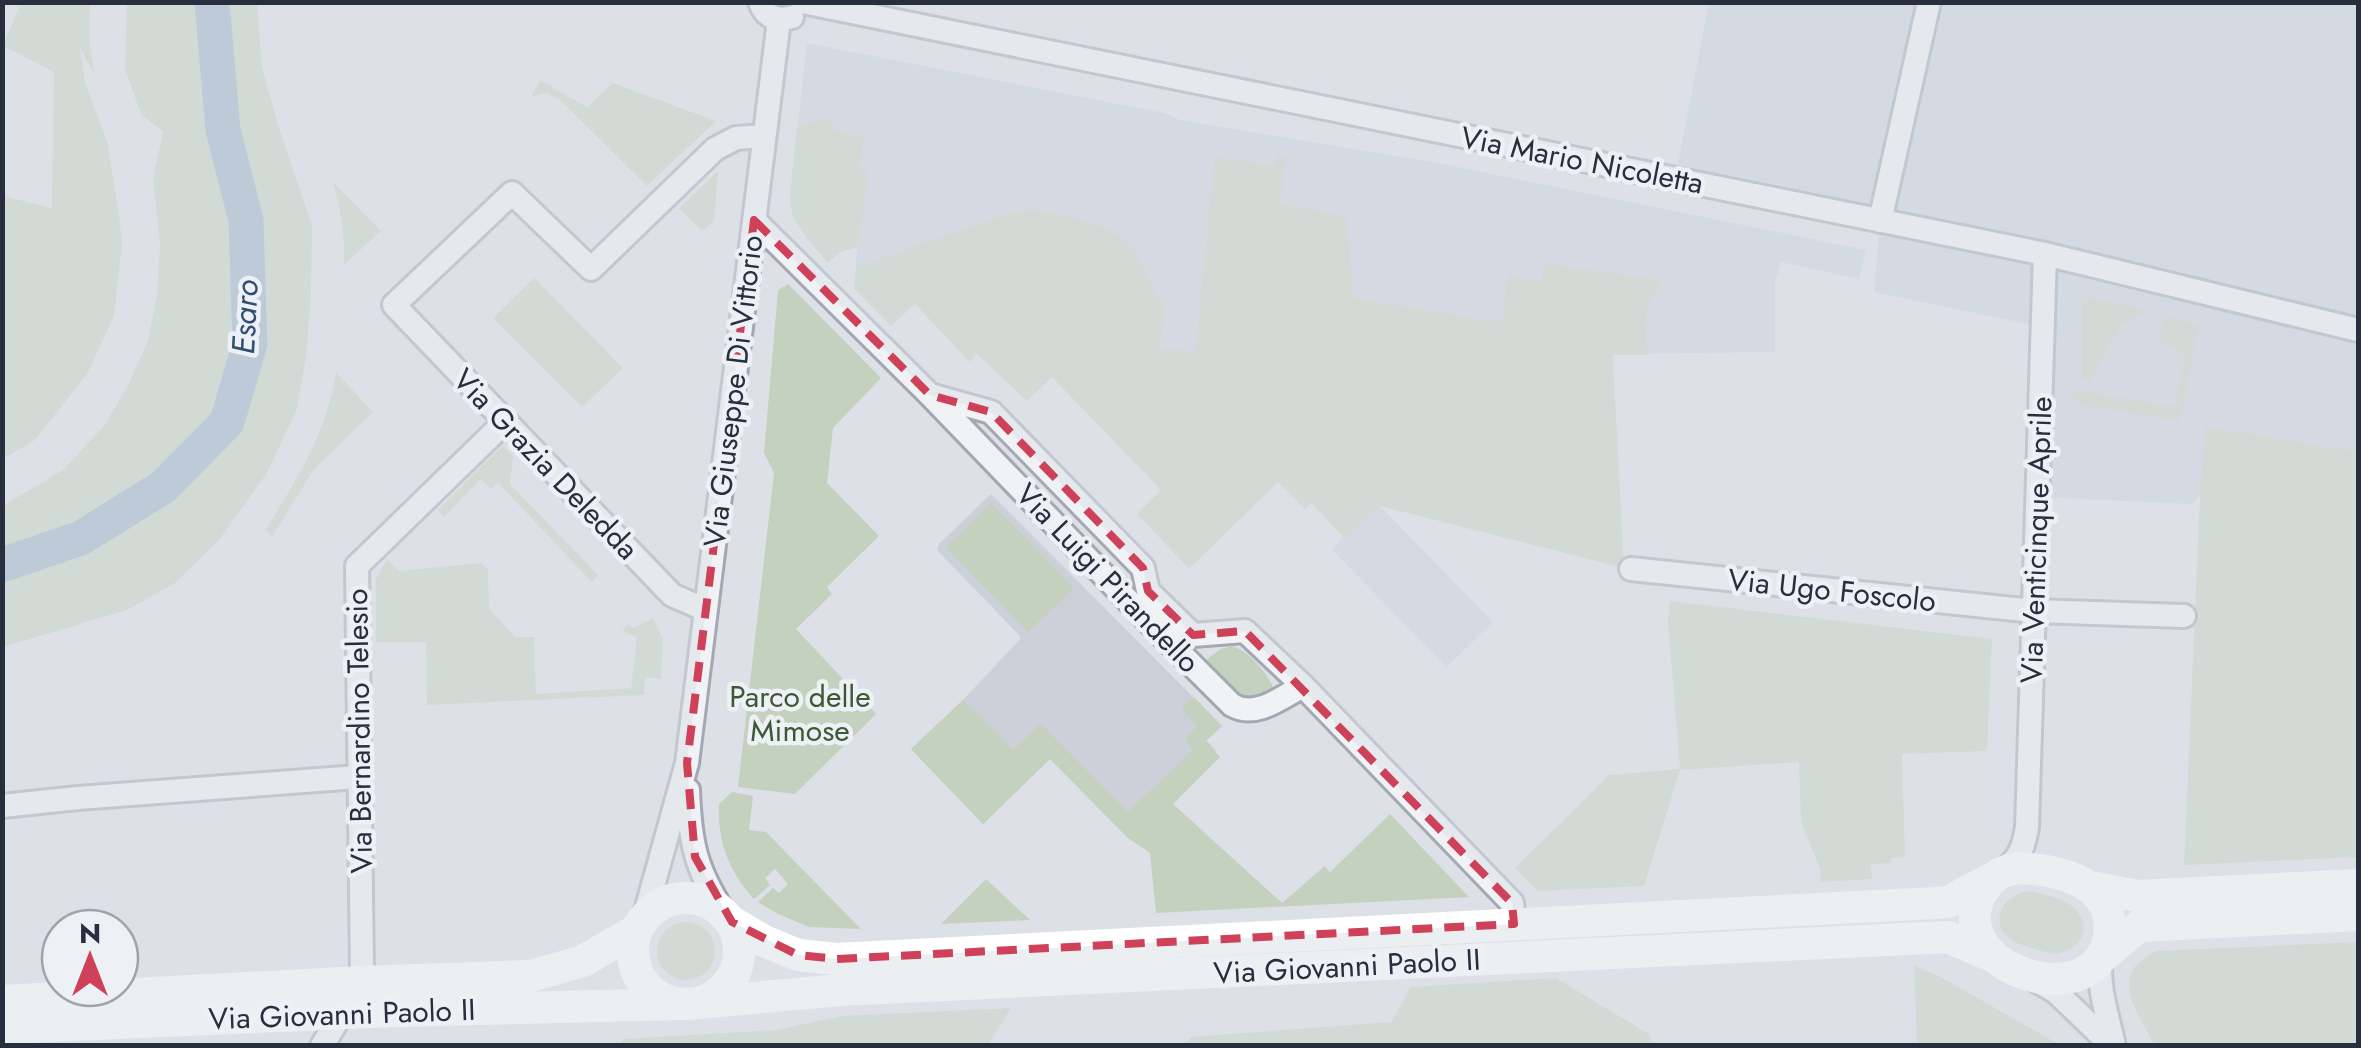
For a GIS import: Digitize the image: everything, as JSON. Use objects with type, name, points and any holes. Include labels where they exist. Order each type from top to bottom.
[{"type":"street","points":[[760,2],[767,14],[778,20],[791,18],[803,2]]},
{"type":"street","name":"Via Mario Nicoletta","points":[[803,2],[2045,254],[2358,330]]},
{"type":"street","points":[[1880,221],[1929,2]]},
{"type":"street","name":"Via Giuseppe Di Vittorio","points":[[687,763],[778,20]]},
{"type":"street","name":"Via Grazia Deledda","points":[[706,610],[672,595],[394,305],[512,193],[591,268],[715,149],[736,138],[764,136]]},
{"type":"street","name":"Via Luigi Pirandello","points":[[754,220],[1232,705],[1251,711],[1303,686]]},
{"type":"street","name":"Via Venticinque Aprile","points":[[2027,827],[2045,254]]},
{"type":"street","name":"Via Luigi Pirandello","points":[[930,395],[991,412],[1144,568],[1148,590],[1193,636],[1245,631],[1512,903],[1514,924]]},
{"type":"street","name":"Via Bernardino Telesio","points":[[361,982],[356,566],[505,422]]},
{"type":"street","name":"Via Ugo Foscolo","points":[[1631,569],[2034,611],[2184,616]]},
{"type":"street","points":[[687,763],[689,825],[695,857],[704,882],[738,936],[740,950],[738,964],[724,989],[712,998],[690,1003],[667,1001],[655,994],[644,984],[633,958],[633,944],[687,763]]},
{"type":"street","points":[[2,806],[358,777]]},
{"type":"street","points":[[2027,827],[2017,860],[2000,873],[1979,899],[1975,912],[1979,937],[1983,947],[2056,992],[2113,1046]]},
{"type":"street","points":[[2027,827],[2030,844],[2041,857],[2081,882],[2104,903],[2110,923],[2099,974],[2113,1046]]},
{"type":"street","points":[[2000,873],[2034,868],[2137,896],[2358,885]]},
{"type":"street","name":"Via Giovanni Paolo II","points":[[728,918],[764,941],[798,955],[837,959],[1936,903],[1948,902],[2000,873]]},
{"type":"street","points":[[640,924],[653,909],[683,897],[704,900],[728,918]]},
{"type":"street","points":[[2004,962],[2062,980],[2085,974],[2140,926],[2358,915]]},
{"type":"street","name":"Via Giovanni Paolo II","points":[[2,1001],[531,976],[583,961],[640,924]]},
{"type":"street","name":"Via Giovanni Paolo II","points":[[2,1028],[690,1003],[840,990],[1948,937],[2004,962]]},
{"type":"street","points":[[322,1046],[361,982]]},
{"type":"highlighted area","points":[[754,220],[930,395],[991,412],[1143,568],[1148,591],[1193,635],[1245,631],[1512,903],[1514,924],[837,959],[798,955],[732,922],[695,857],[687,763]]},
{"type":"shaded area","points":[[1709,3],[2358,3],[2358,452],[2206,426],[2200,496],[2191,504],[2037,497],[2042,327],[1874,292],[1880,221],[1675,179]]},
{"type":"shaded area","points":[[807,43],[1164,113],[1180,120],[1433,162],[1866,250],[1859,279],[1781,262],[1775,283],[1775,352],[1613,354],[1624,568],[1380,506],[1493,622],[1447,667],[1332,550],[1344,537],[1312,503],[1305,509],[1278,481],[856,267],[857,247],[819,252],[795,221],[790,195]]},
{"type":"shaded area","points":[[991,494],[1222,726],[1206,740],[1216,751],[1128,838],[1050,759],[983,824],[911,749],[1020,639],[937,550]]},
{"type":"green space","points":[[21,3],[90,3],[89,38],[95,76],[80,48],[85,82],[108,144],[122,244],[114,316],[87,374],[35,440],[3,459],[3,196],[52,208],[54,72],[3,46]]},
{"type":"green space","points":[[127,3],[257,3],[262,67],[312,225],[311,296],[297,409],[267,473],[219,540],[175,583],[127,610],[3,647],[3,506],[63,470],[104,426],[148,341],[157,295],[160,244],[153,179],[163,132],[141,114],[125,69]]},
{"type":"green space","points":[[540,80],[587,107],[613,83],[716,121],[647,186],[560,100],[547,93],[531,97]]},
{"type":"green space","points":[[834,117],[832,130],[863,138],[859,169],[869,172],[857,247],[840,252],[828,263],[792,215],[790,195],[797,127]]},
{"type":"green space","points":[[1278,155],[1287,156],[1279,204],[1347,217],[1353,298],[1502,323],[1508,275],[1541,282],[1544,264],[1662,280],[1647,310],[1647,355],[1612,355],[1624,568],[1378,505],[1344,538],[1312,503],[1305,509],[1278,482],[1189,569],[1137,514],[1161,490],[1052,377],[1027,401],[977,354],[970,362],[915,304],[891,326],[854,289],[856,267],[1005,215],[1036,210],[1092,222],[1133,249],[1164,309],[1160,348],[1195,352],[1215,157],[1275,166]]},
{"type":"green space","points":[[718,171],[714,221],[702,231],[679,208]]},
{"type":"green space","points":[[333,182],[381,231],[344,265],[342,222]]},
{"type":"green space","points":[[534,278],[623,368],[582,407],[493,318]]},
{"type":"green space","name":"Parco delle Mimose","points":[[788,284],[881,378],[833,428],[827,483],[879,536],[827,587],[832,594],[796,629],[876,714],[795,794],[738,787],[774,473],[764,453],[778,290]]},
{"type":"green space","points":[[2090,298],[2150,311],[2122,323],[2090,381],[2082,381],[2082,304]]},
{"type":"green space","points":[[2165,316],[2198,325],[2180,421],[2077,404],[2072,393],[2082,391],[2175,407],[2185,358],[2159,338]]},
{"type":"green space","points":[[336,372],[373,412],[314,469],[272,537],[266,529],[318,435]]},
{"type":"green space","points":[[2205,426],[2358,452],[2358,857],[2184,865]]},
{"type":"green space","points":[[502,446],[513,456],[510,484],[598,575],[592,582],[498,483],[491,489],[481,479],[444,517],[438,510]]},
{"type":"green space","points":[[991,503],[1074,588],[1028,632],[946,547]]},
{"type":"green space","points":[[387,559],[399,571],[481,563],[488,570],[489,609],[515,637],[534,637],[536,694],[631,688],[637,638],[622,630],[629,624],[634,628],[653,618],[663,639],[661,679],[645,677],[644,695],[427,705],[426,642],[376,642],[376,579]]},
{"type":"green space","points":[[1670,601],[1992,639],[1987,751],[1902,754],[1905,857],[1891,858],[1891,863],[1871,864],[1872,879],[1821,882],[1820,869],[1801,822],[1799,762],[1680,770],[1644,886],[1538,891],[1515,868],[1609,775],[1680,769],[1668,622]]},
{"type":"green space","points":[[1232,646],[1255,661],[1272,689],[1251,700],[1236,695],[1207,659]]},
{"type":"green space","points":[[1194,697],[1222,726],[1206,741],[1220,757],[1173,804],[1282,903],[1325,866],[1330,872],[1390,814],[1469,897],[1156,913],[1150,853],[1128,838],[1050,759],[983,824],[911,749],[963,700],[1013,750],[1041,724],[1128,812],[1193,750],[1185,740],[1197,726],[1181,709]]},
{"type":"green space","points":[[732,792],[753,796],[749,830],[766,832],[861,929],[809,927],[758,902],[773,888],[779,893],[788,884],[775,869],[765,878],[770,885],[754,899],[731,867],[723,843],[719,804]]},
{"type":"green space","points":[[986,879],[1030,920],[941,924]]},
{"type":"green space","points":[[2030,891],[2061,900],[2076,910],[2084,925],[2075,946],[2052,954],[2005,935],[1999,919],[2001,911],[2011,898]]},
{"type":"green space","points":[[686,922],[707,930],[715,951],[707,972],[686,980],[665,972],[657,951],[665,930]]},
{"type":"green space","points":[[2358,942],[2358,1045],[2153,1042],[2130,992],[2133,970],[2157,951]]},
{"type":"green space","points":[[1914,966],[1939,976],[2060,1045],[1917,1045]]},
{"type":"green space","points":[[1556,978],[1649,1034],[1653,1045],[1186,1045],[1190,1037],[1391,1022],[1411,987]]},
{"type":"green space","points":[[1011,1008],[988,1045],[620,1045],[623,1039],[776,1030],[842,1016]]},
{"type":"waterway","name":"Esaro","points":[[2,565],[81,538],[163,487],[227,422],[250,344],[246,220],[223,130],[212,2]]}]
